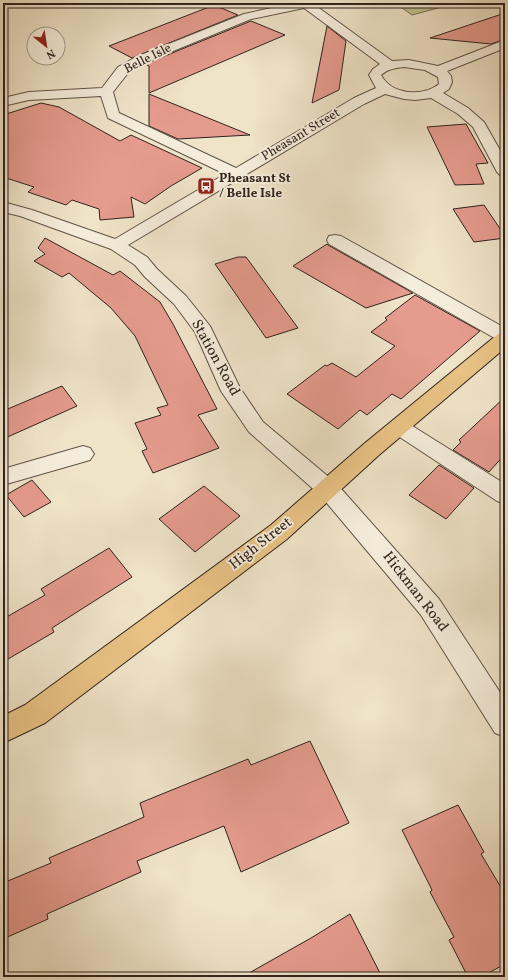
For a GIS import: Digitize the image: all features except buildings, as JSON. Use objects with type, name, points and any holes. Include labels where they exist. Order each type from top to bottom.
[{"type":"main road","name":"High Street","points":[[3,730],[35,714],[279,532],[399,426],[505,337]]},
{"type":"street","points":[[306,4],[390,65]]},
{"type":"street","name":"Belle Isle","points":[[106,92],[123,70],[140,60],[248,16],[306,4]]},
{"type":"street","points":[[438,70],[505,44]]},
{"type":"street","points":[[404,63],[419,64],[438,70],[445,77],[446,83],[443,88],[433,93],[408,96],[384,89],[376,82],[375,75],[382,68],[390,65],[404,63]]},
{"type":"street","name":"Pheasant Street","points":[[117,245],[352,105],[384,89]]},
{"type":"street","points":[[3,102],[29,96],[106,92],[113,116],[237,174]]},
{"type":"street","points":[[433,93],[463,111],[479,126],[505,172]]},
{"type":"street","name":"Station Road","points":[[3,207],[26,213],[117,245],[141,261],[180,300],[203,330],[231,391],[256,427],[328,489]]},
{"type":"street","points":[[335,240],[505,337]]},
{"type":"street","points":[[399,426],[505,495]]},
{"type":"street","points":[[3,477],[83,454]]},
{"type":"street","name":"Hickman Road","points":[[328,489],[430,607],[505,724]]},
{"type":"green space","points":[[395,3],[457,3],[412,15]]},
{"type":"place","name":"Pheasant St / Belle Isle","points":[[206,186]]}]
